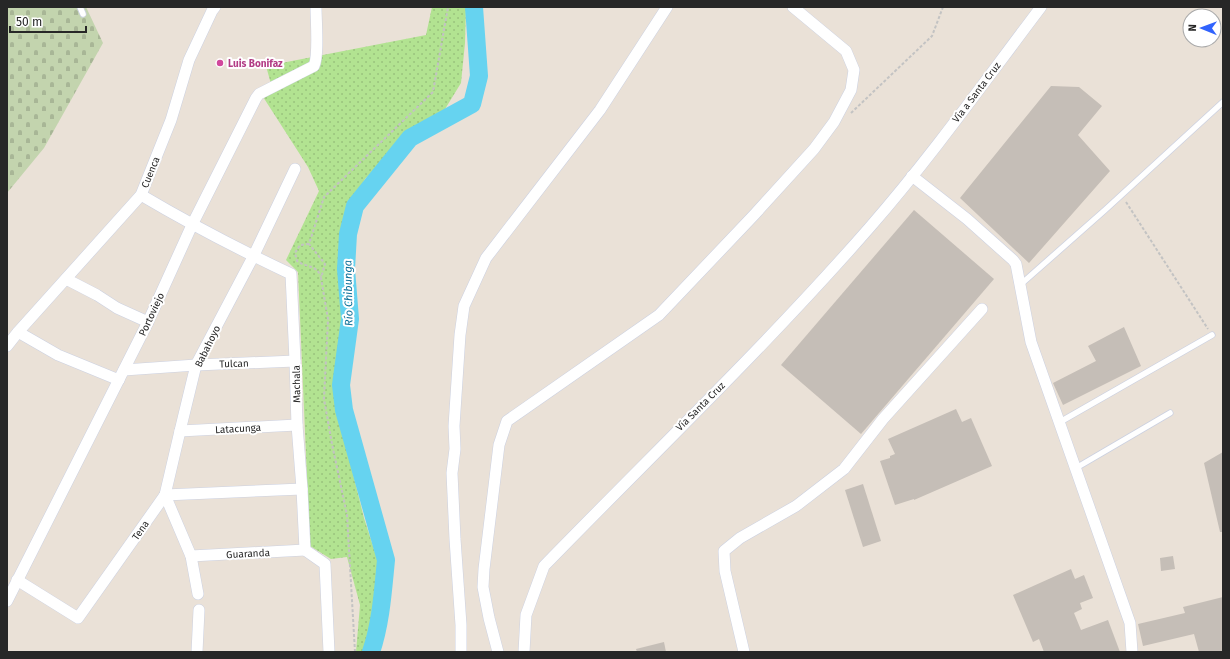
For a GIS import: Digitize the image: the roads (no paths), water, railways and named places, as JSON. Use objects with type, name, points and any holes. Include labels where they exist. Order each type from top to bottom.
[{"type":"street","name":"Cuenca","points":[[7,346],[141,195],[171,120],[189,60],[212,11],[216,7]]},
{"type":"street","name":"Portoviejo","points":[[7,601],[148,322],[192,225],[256,98],[259,94],[314,66],[316,62],[316,7]]},
{"type":"street","points":[[461,652],[461,624],[452,472],[455,449],[454,426],[460,335],[464,306],[486,258],[600,110],[667,7]]},
{"type":"street","points":[[498,652],[483,587],[500,446],[507,422],[659,315],[814,150],[834,122],[851,90],[854,70],[846,51],[793,7]]},
{"type":"street","name":"Vía a Santa Cruz","points":[[912,176],[1041,7]]},
{"type":"street","name":"Babahoyo","points":[[165,495],[196,365],[254,257],[295,169]]},
{"type":"street","points":[[912,176],[966,219],[1014,260],[1016,264],[1031,342],[1130,623],[1132,652]]},
{"type":"street","name":"Vía Santa Cruz","points":[[524,652],[526,614],[544,566],[768,338],[870,227],[912,176]]},
{"type":"street","name":"Machala","points":[[141,195],[192,225],[291,274],[296,361],[296,425],[302,489],[305,550]]},
{"type":"street","points":[[66,279],[118,308],[148,322]]},
{"type":"street","points":[[744,652],[724,571],[724,551],[740,538],[796,506],[844,469],[884,419],[982,310]]},
{"type":"street","points":[[18,332],[58,354],[119,380]]},
{"type":"street","name":"Tulcan","points":[[124,370],[196,365],[296,361]]},
{"type":"street","name":"Latacunga","points":[[180,431],[296,425]]},
{"type":"street","points":[[198,594],[191,556],[165,495],[302,489]]},
{"type":"street","name":"Tena","points":[[17,580],[78,618],[165,495]]},
{"type":"street","points":[[305,550],[325,564],[329,652]]},
{"type":"street","name":"Guaranda","points":[[191,556],[305,550]]},
{"type":"street","points":[[197,652],[199,610]]},
{"type":"lane","points":[[80,7],[83,14]]},
{"type":"lane","points":[[1020,285],[1223,102]]},
{"type":"lane","points":[[1060,422],[1212,335]]},
{"type":"lane","points":[[1076,468],[1170,413]]},
{"type":"waterway","name":"Río Chibunga","points":[[371,652],[383,595],[386,560],[344,410],[341,385],[350,319],[346,269],[348,234],[355,206],[410,138],[472,104],[479,76],[474,7]]},
{"type":"place","name":"Luis Bonifaz","points":[[220,63]]}]
